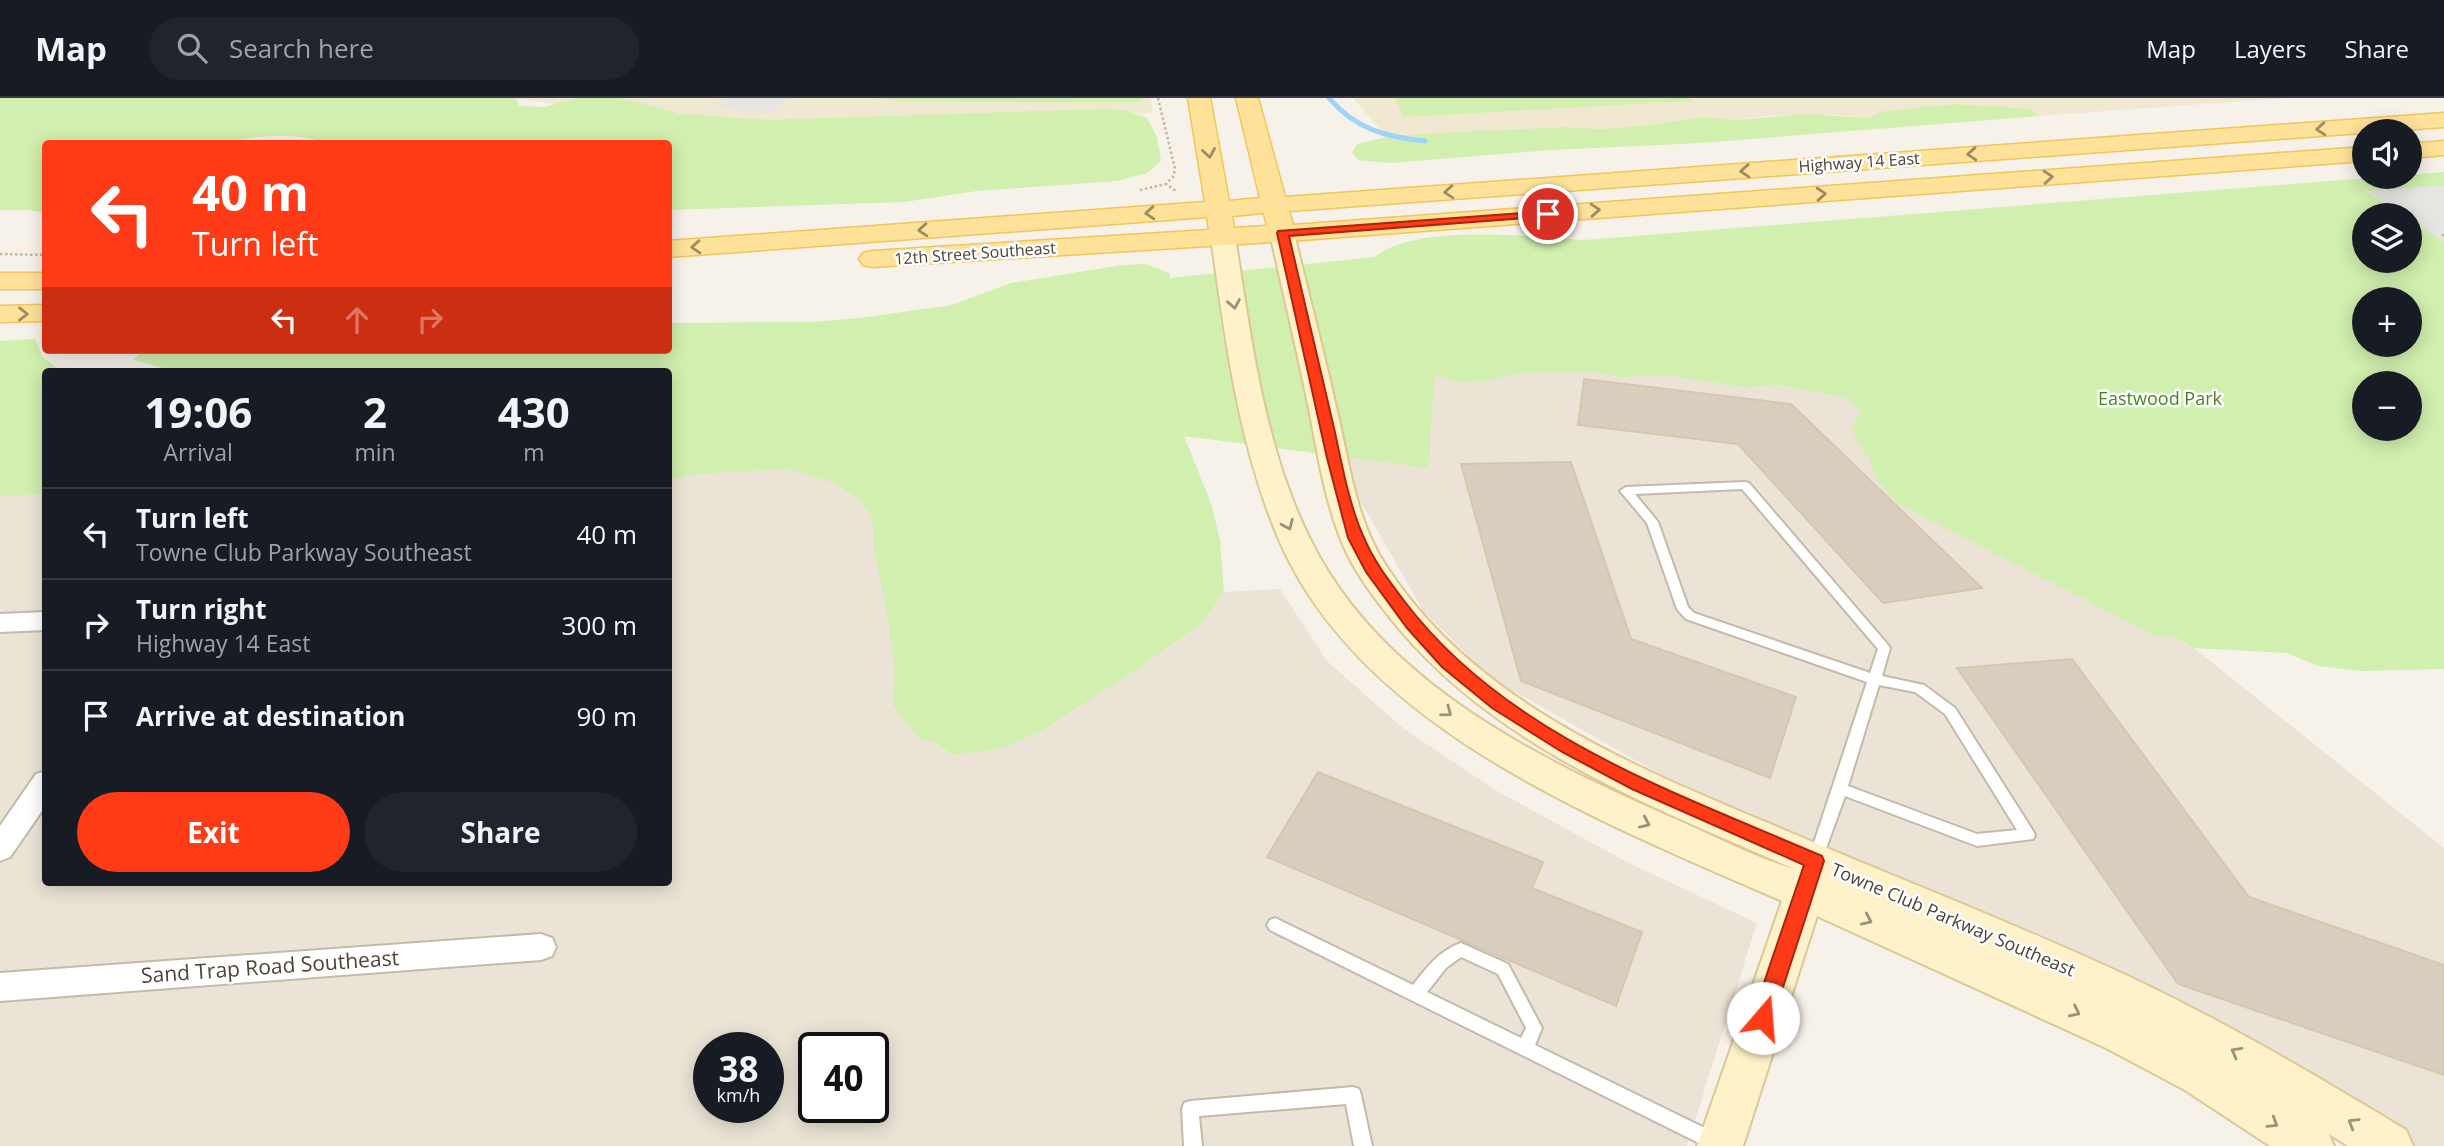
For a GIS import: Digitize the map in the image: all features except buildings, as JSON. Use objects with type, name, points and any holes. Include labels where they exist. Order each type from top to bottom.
[{"type":"main road","points":[[1199,98],[1223,237]]},
{"type":"main road","points":[[1247,98],[1282,233]]},
{"type":"main road","name":"Highway 14 East","points":[[1274,205],[2442,121]]},
{"type":"main road","points":[[2422,150],[2444,149]]},
{"type":"main road","name":"Highway 14 East","points":[[1282,233],[2352,155]]},
{"type":"main road","name":"12th Street Southeast","points":[[672,249],[1274,205]]},
{"type":"main road","name":"12th Street Southeast","points":[[672,274],[1282,233]]},
{"type":"main road","points":[[0,282],[42,281]]},
{"type":"main road","points":[[0,314],[42,313]]},
{"type":"street","name":"Towne Club Parkway Southeast","points":[[1282,233],[1334,458],[1356,538],[1371,568],[1413,624],[1448,663],[1498,704],[1568,747],[1810,877],[2165,1055],[2311,1146]]},
{"type":"street","name":"Towne Club Parkway Southeast","points":[[1223,237],[1252,396],[1271,477],[1299,549],[1312,573],[1346,619],[1394,669],[1424,695],[1471,730],[1529,765],[1629,816],[1810,877],[2117,992],[2238,1054],[2390,1146]]},
{"type":"street","points":[[0,623],[42,621]]},
{"type":"street","points":[[0,849],[42,788]]},
{"type":"street","points":[[1720,1145],[1810,877]]},
{"type":"street","name":"Sand Trap Road Southeast","points":[[0,987],[541,947]]},
{"type":"lane","points":[[1810,877],[1839,788],[1874,679],[1884,648],[1745,485],[1626,491],[1653,522],[1682,609],[1690,616],[1874,679],[1919,688],[1950,710],[2028,835],[1977,839],[1839,788]]},
{"type":"lane","points":[[1275,925],[1720,1145]]},
{"type":"lane","points":[[1416,995],[1438,964],[1450,954],[1461,950],[1503,969],[1534,1028],[1524,1048]]},
{"type":"lane","points":[[1193,1146],[1190,1109],[1353,1095],[1363,1146]]},
{"type":"path","points":[[1158,98],[1175,169],[1173,177],[1166,184],[1178,192]]},
{"type":"path","points":[[0,254],[42,255]]},
{"type":"shaded area","points":[[513,98],[1151,98],[1152,113],[737,128]]},
{"type":"shaded area","points":[[725,98],[790,98],[770,114],[713,107]]},
{"type":"shaded area","points":[[1353,98],[2286,98],[2039,116],[2030,109],[1957,104],[1884,111],[1868,118],[1835,115],[1766,116],[1738,120],[1702,117],[1601,129],[1566,127],[1387,137]]},
{"type":"shaded area","points":[[2444,185],[2444,242],[2422,228],[2422,203],[2384,203],[2365,191],[2422,189],[2422,187]]},
{"type":"shaded area","points":[[1639,361],[1871,402],[1893,491],[2194,648],[2444,848],[2444,1146],[2405,1146],[1714,805],[1491,678],[1424,612],[1359,499],[1346,457],[1428,467],[1435,369]]},
{"type":"shaded area","points":[[972,383],[935,743],[951,755],[999,749],[1040,732],[1135,671],[1202,623],[1224,592],[1280,589],[1327,661],[1404,729],[1497,791],[1629,863],[1757,923],[1687,1146],[0,1146],[0,435],[42,432],[42,886],[672,886],[672,399]]},
{"type":"green space","points":[[0,98],[516,98],[519,106],[545,107],[577,98],[620,98],[681,114],[768,120],[1124,110],[1147,118],[1157,137],[1161,161],[1147,173],[1117,181],[977,191],[904,202],[672,210],[672,140],[318,140],[276,136],[240,140],[42,140],[42,212],[0,210]]},
{"type":"green space","points":[[877,98],[1145,98],[1137,103],[902,101]]},
{"type":"green space","points":[[1395,98],[1688,98],[1691,101],[1404,117]]},
{"type":"green space","points":[[1957,104],[2030,109],[2039,116],[1701,143],[1551,150],[1390,163],[1358,160],[1352,152],[1357,144],[1387,137],[1420,134],[1566,127],[1601,129],[1702,117],[1738,120],[1804,114],[1868,118],[1884,111]]},
{"type":"green space","name":"Eastwood Park","points":[[2444,172],[2444,669],[2361,671],[2318,666],[2287,653],[2194,648],[2174,637],[2154,635],[1900,505],[1876,479],[1870,459],[1857,443],[1852,425],[1861,413],[1847,398],[1776,385],[1743,387],[1664,375],[1621,377],[1595,372],[1517,373],[1486,381],[1456,382],[1435,374],[1428,468],[1184,436],[1211,503],[1220,540],[1224,592],[1202,623],[1135,671],[1040,732],[999,749],[952,755],[935,743],[918,737],[893,707],[895,668],[875,555],[872,517],[860,500],[834,483],[789,469],[697,474],[672,479],[672,368],[163,368],[134,360],[139,354],[672,354],[672,323],[812,322],[860,318],[952,305],[1011,283],[1122,265],[1146,264],[1169,273],[1170,278],[1375,257],[1394,246],[1418,240],[1475,235],[1584,240],[2352,179],[2352,189],[2422,189],[2422,174]]},
{"type":"green space","points":[[35,339],[42,356],[56,368],[42,368],[42,494],[0,496],[0,341]]},
{"type":"waterway","points":[[1329,98],[1349,117],[1372,130],[1425,141]]},
{"type":"route","points":[[1548,214],[1282,233],[1334,458],[1356,538],[1371,568],[1413,624],[1448,663],[1498,704],[1568,747],[1638,784],[1815,861],[1763,1018]]}]
